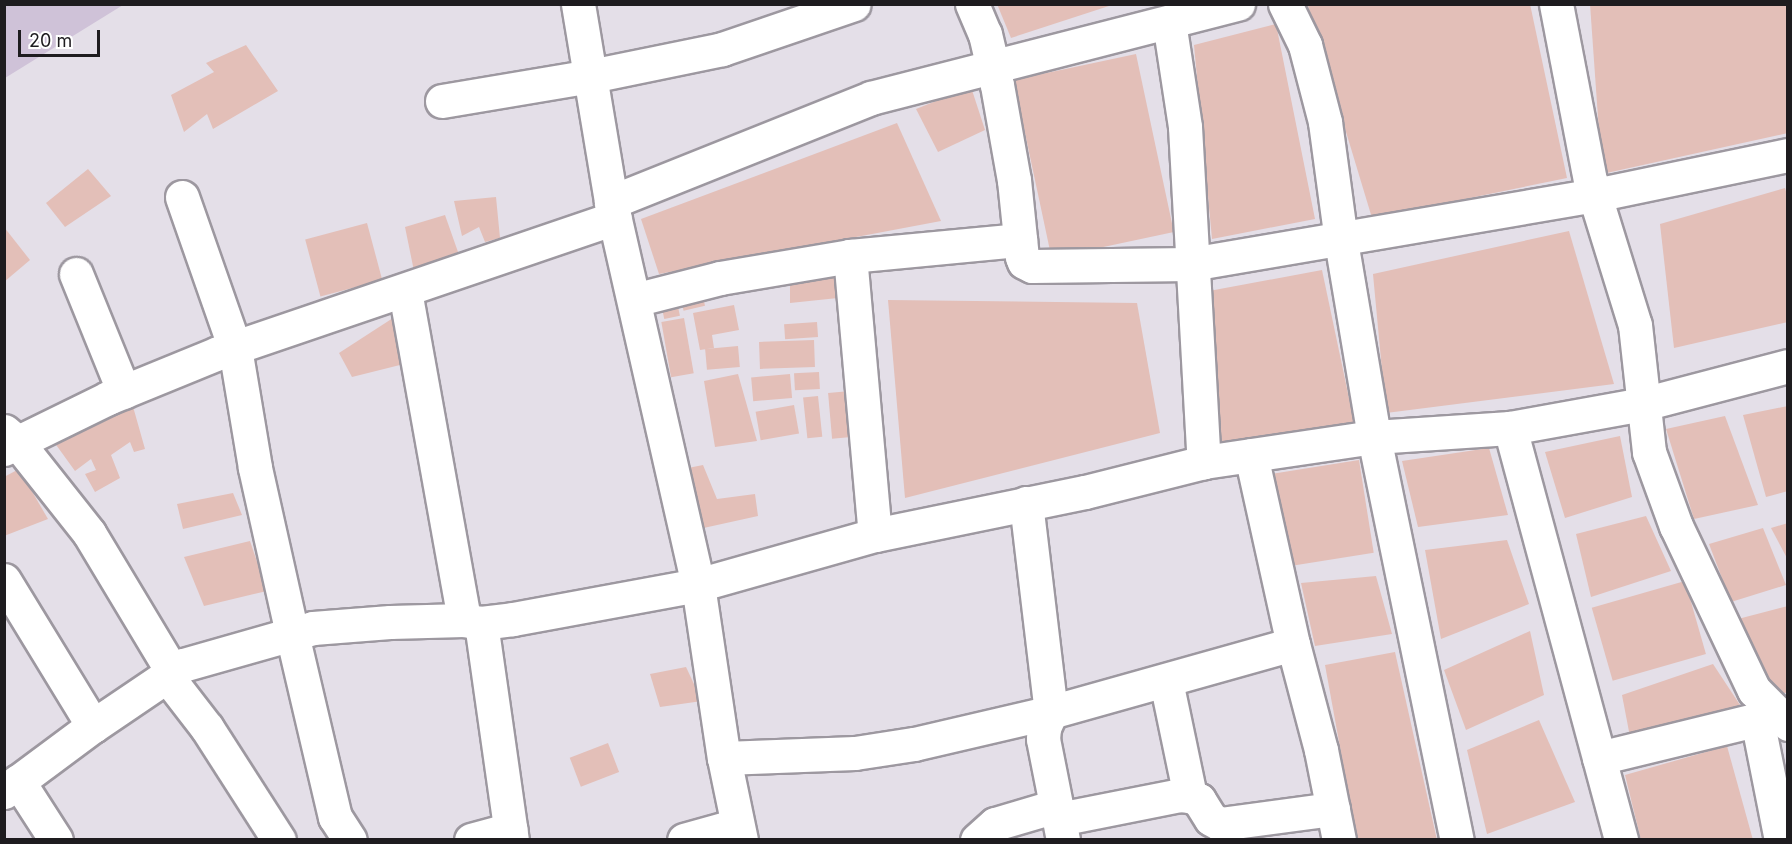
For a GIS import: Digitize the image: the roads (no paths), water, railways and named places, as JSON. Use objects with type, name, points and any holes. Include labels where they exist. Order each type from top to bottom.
[{"type":"street","points":[[578,4],[613,210],[698,585],[724,758],[739,832],[684,840]]},
{"type":"street","points":[[972,4],[985,34],[992,66],[1014,180],[1022,256],[1024,262],[1032,266],[1191,264],[1341,241],[1595,195],[1788,154]]},
{"type":"street","points":[[279,840],[169,673],[89,533],[8,441],[235,348],[405,291],[613,210],[871,98],[1238,4]]},
{"type":"street","points":[[1285,4],[1305,45],[1325,122],[1341,241],[1374,437],[1457,840]]},
{"type":"street","points":[[1556,4],[1590,180],[1635,326],[1649,452],[1676,526],[1754,690],[1773,719],[1781,840]]},
{"type":"street","points":[[442,101],[591,76],[722,49],[839,7]]},
{"type":"street","points":[[1169,22],[1185,127],[1204,462]]},
{"type":"street","points":[[182,197],[235,348],[255,468],[292,634],[335,817],[350,840]]},
{"type":"street","points":[[634,300],[720,278],[850,256],[1020,240]]},
{"type":"street","points":[[850,256],[875,535]]},
{"type":"street","points":[[76,274],[123,392]]},
{"type":"street","points":[[405,291],[472,621],[511,834],[471,840]]},
{"type":"street","points":[[56,840],[11,786],[169,673],[193,662],[313,628],[390,622],[472,621],[698,585],[875,535],[1204,462],[1374,437],[1510,428],[1643,404],[1788,366]]},
{"type":"street","points":[[1510,428],[1621,840]]},
{"type":"street","points":[[977,840],[995,824],[1060,821],[1190,796],[1199,800],[1211,819],[1220,824],[1336,824],[1321,750],[1293,644],[1251,455]]},
{"type":"street","points":[[1026,503],[1051,712],[1044,728],[1043,739],[1060,821]]},
{"type":"street","points":[[4,580],[93,726]]},
{"type":"street","points":[[724,758],[865,752],[914,744],[1051,712],[1293,644]]},
{"type":"street","points":[[1166,681],[1190,796]]},
{"type":"street","points":[[1599,758],[1773,719]]}]
